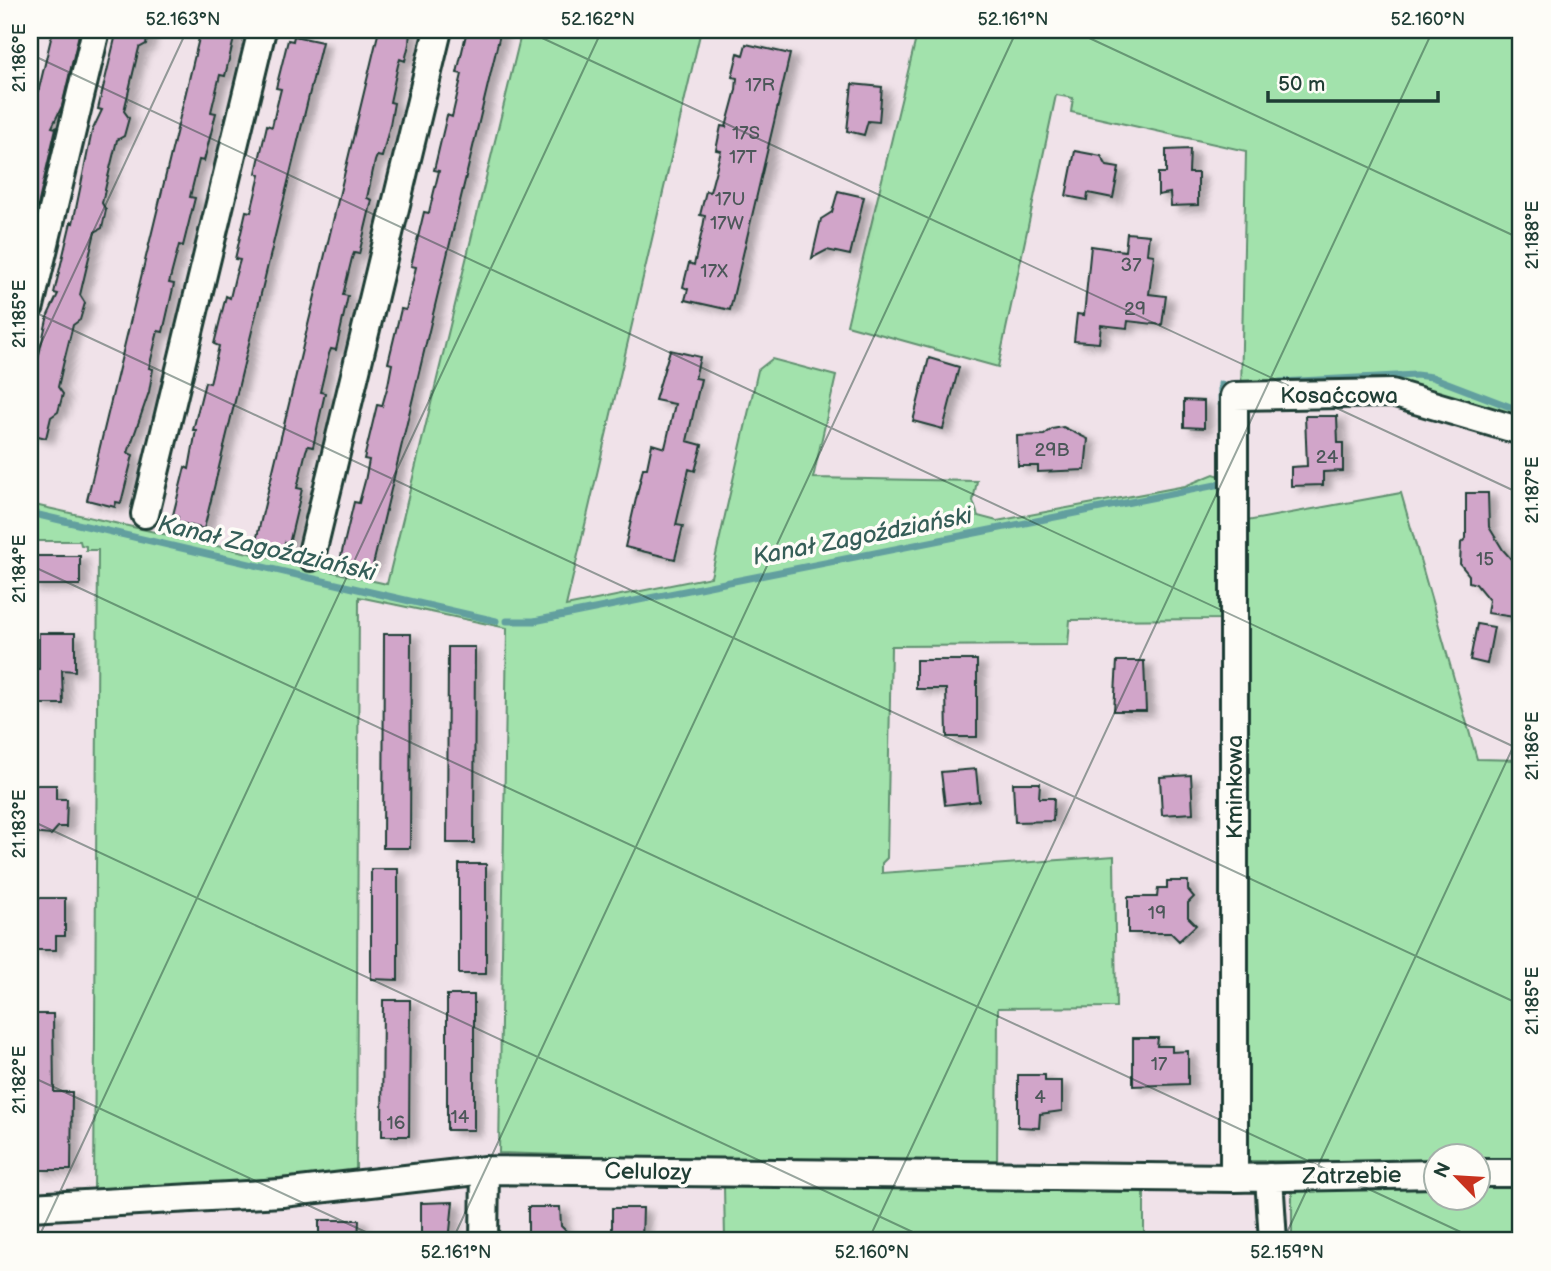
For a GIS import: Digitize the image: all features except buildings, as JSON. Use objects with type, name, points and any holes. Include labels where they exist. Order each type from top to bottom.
[{"type":"street","points":[[30,306],[96,30]]},
{"type":"street","points":[[145,514],[262,30]]},
{"type":"street","points":[[311,557],[438,30]]},
{"type":"street","name":"Kosaćcowa","points":[[1234,396],[1392,393],[1521,431]]},
{"type":"street","name":"Kminkowa","points":[[1234,396],[1234,1178]]},
{"type":"street","points":[[484,1241],[485,1170]]},
{"type":"street","name":"Celulozy","points":[[30,1207],[282,1193],[485,1170],[1269,1177]]},
{"type":"street","points":[[1492,1173],[1521,1173]]},
{"type":"street","name":"Zatrzebie","points":[[1269,1177],[1422,1174]]},
{"type":"street","points":[[1269,1177],[1273,1241]]},
{"type":"green space","points":[[522,30],[701,30],[566,606],[711,577],[758,370],[772,359],[836,376],[813,478],[977,481],[973,501],[978,516],[997,521],[1185,486],[1214,474],[1226,478],[1227,619],[1070,620],[1068,645],[891,646],[887,858],[882,863],[882,873],[1114,856],[1116,1007],[998,1008],[997,1169],[499,1153],[507,628],[359,597],[356,1172],[94,1192],[98,550],[86,550],[86,546],[81,545],[80,541],[30,541],[30,504],[387,584]]},
{"type":"green space","points":[[918,30],[1521,30],[1521,420],[1404,387],[1241,393],[1246,151],[1071,112],[1073,98],[1056,95],[998,367],[847,325]]},
{"type":"green space","points":[[1401,493],[1477,759],[1521,760],[1521,1162],[1492,1161],[1492,1142],[1422,1142],[1422,1161],[1243,1161],[1241,522]]},
{"type":"green space","points":[[1521,1185],[1521,1241],[1292,1241],[1292,1191],[1422,1187],[1422,1212],[1492,1212],[1492,1186]]},
{"type":"green space","points":[[724,1186],[1144,1192],[1144,1241],[725,1241]]},
{"type":"waterway","name":"Kanał Zagoździański","points":[[1280,382],[1416,375],[1432,377],[1521,411]]},
{"type":"waterway","name":"Kanał Zagoździański","points":[[1221,384],[1221,404]]},
{"type":"waterway","name":"Kanał Zagoździański","points":[[507,621],[534,621],[1221,484],[1221,481]]},
{"type":"waterway","name":"Kanał Zagoździański","points":[[30,513],[496,621]]}]
